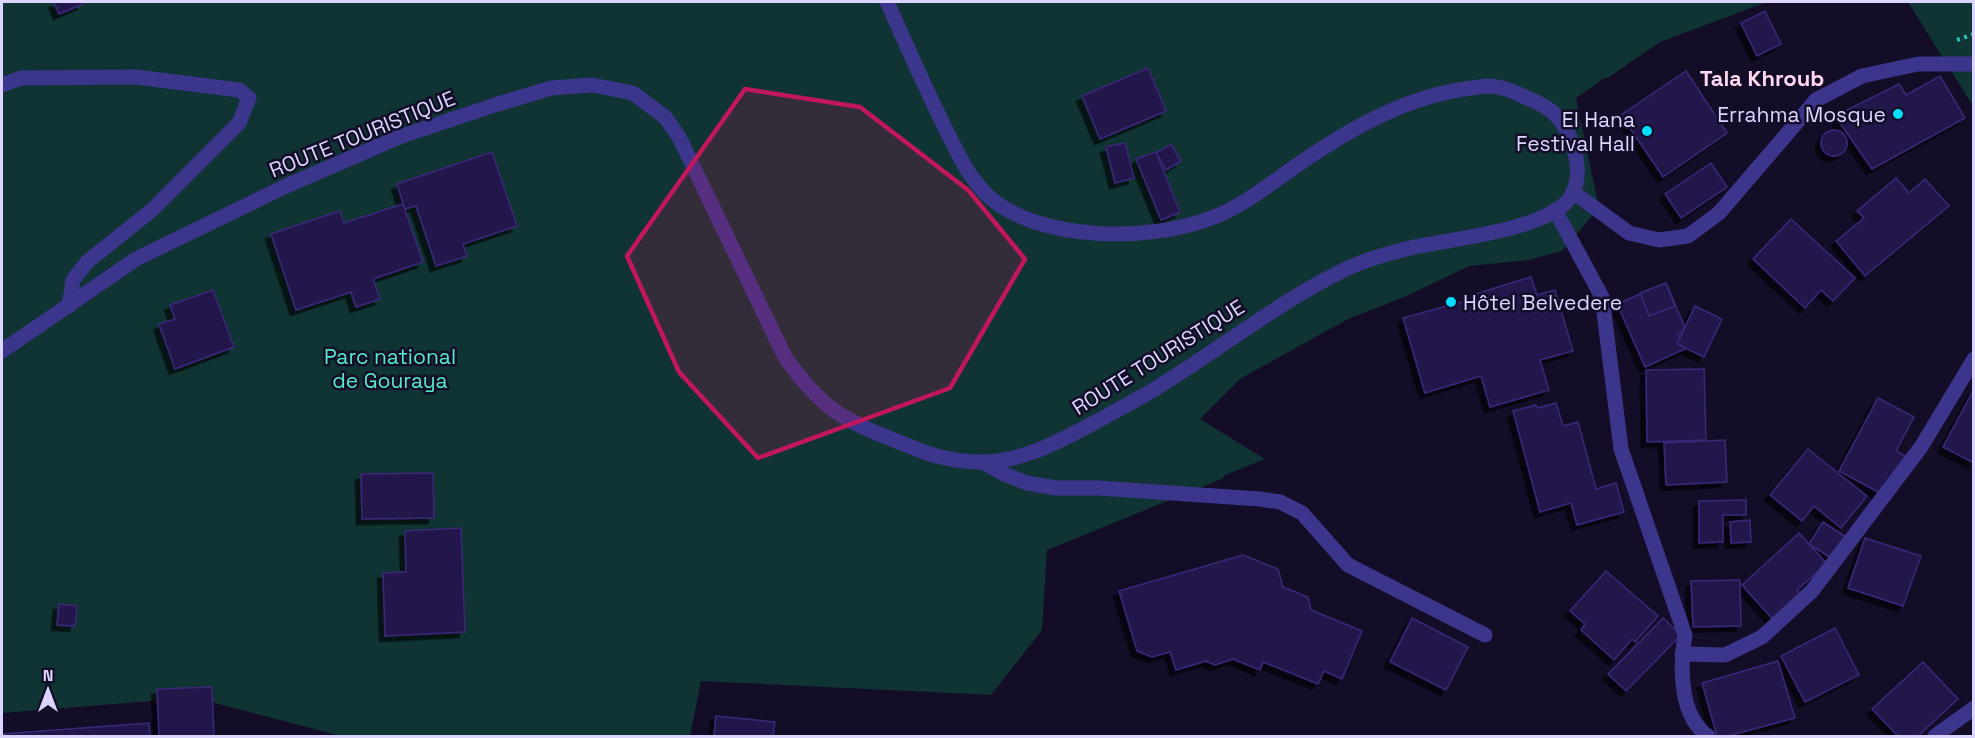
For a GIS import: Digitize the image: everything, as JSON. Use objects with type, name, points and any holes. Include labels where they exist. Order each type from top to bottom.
[{"type":"street","points":[[887,2],[930,98],[968,172],[989,197],[1014,213],[1054,228],[1103,233],[1145,232],[1213,218],[1245,201],[1347,133],[1407,103],[1453,90],[1492,86],[1543,105],[1561,118],[1577,159],[1577,185],[1573,192],[1629,233],[1659,240],[1688,236],[1719,213],[1816,100],[1862,76],[1918,64],[1974,64]]},
{"type":"street","points":[[2,85],[21,78],[136,77],[239,90],[249,98],[239,123],[152,210],[87,262],[73,280],[69,306]]},
{"type":"street","name":"ROUTE TOURISTIQUE","points":[[2,351],[136,259],[284,187],[399,137],[551,88],[592,85],[633,93],[665,117],[679,137],[785,357],[804,385],[820,402],[862,428],[941,459],[982,462],[1021,455],[1054,445],[1160,386],[1309,287],[1362,261],[1407,248],[1542,219],[1567,202],[1573,192]]},
{"type":"street","points":[[1555,210],[1602,297],[1621,449],[1685,635],[1682,654],[1684,700],[1702,732],[1708,736]]},
{"type":"street","points":[[1682,654],[1725,655],[1762,637],[1812,591],[1921,447],[1974,359]]},
{"type":"street","points":[[982,462],[1027,483],[1056,488],[1098,488],[1280,502],[1302,513],[1348,565],[1485,635]]},
{"type":"street","points":[[1935,736],[1974,708]]},
{"type":"highlighted area","points":[[745,89],[860,107],[968,190],[1025,259],[950,388],[758,458],[679,372],[627,256]]},
{"type":"green space","name":"Parc national de Gouraya","points":[[2,2],[1767,2],[1660,42],[1576,98],[1599,208],[1562,251],[1529,260],[1469,266],[1407,296],[1350,318],[1240,379],[1200,419],[1265,459],[1047,550],[1042,630],[991,695],[701,681],[690,736],[341,736],[204,700],[152,701],[2,713]]},
{"type":"green space","points":[[1908,2],[1973,2],[1973,106]]},
{"type":"building","points":[[54,2],[81,2],[83,4],[59,14]]},
{"type":"building","points":[[1765,11],[1781,44],[1757,56],[1741,23]]},
{"type":"building","points":[[1148,68],[1166,111],[1100,139],[1082,96]]},
{"type":"building","points":[[1686,71],[1727,133],[1663,177],[1621,115]]},
{"type":"building","points":[[1940,76],[1965,118],[1872,169],[1835,116],[1899,84],[1906,95]]},
{"type":"building","points":[[1834,130],[1843,134],[1847,143],[1843,152],[1834,156],[1825,152],[1821,143],[1825,134]]},
{"type":"building","points":[[1125,143],[1134,178],[1115,183],[1106,147]]},
{"type":"building","points":[[1171,144],[1181,161],[1166,170],[1156,153]]},
{"type":"building","points":[[492,152],[517,226],[463,244],[467,256],[436,266],[416,206],[405,209],[397,184]]},
{"type":"building","points":[[1156,152],[1180,212],[1161,220],[1136,159]]},
{"type":"building","points":[[1711,163],[1727,187],[1681,218],[1665,194]]},
{"type":"building","points":[[1896,178],[1909,193],[1925,179],[1949,206],[1865,276],[1836,241],[1864,218],[1857,211]]},
{"type":"building","points":[[403,204],[423,262],[373,279],[380,299],[356,307],[351,292],[296,310],[271,234],[340,211],[344,223]]},
{"type":"building","points":[[1791,219],[1855,278],[1833,301],[1821,290],[1805,308],[1753,259]]},
{"type":"building","points":[[1531,277],[1537,295],[1555,290],[1573,351],[1540,360],[1549,390],[1490,407],[1481,376],[1425,393],[1403,318],[1476,298],[1475,294]]},
{"type":"building","points":[[1666,283],[1686,330],[1678,334],[1685,349],[1645,367],[1617,304]]},
{"type":"building","points":[[1666,283],[1675,306],[1649,316],[1640,293]]},
{"type":"building","points":[[213,290],[234,347],[175,369],[159,324],[175,319],[170,305]]},
{"type":"building","points":[[1695,306],[1722,319],[1704,357],[1677,344]]},
{"type":"building","points":[[1704,369],[1706,440],[1647,442],[1646,370]]},
{"type":"building","points":[[1974,389],[1974,463],[1943,447]]},
{"type":"building","points":[[1878,398],[1914,417],[1896,451],[1910,459],[1889,498],[1839,471]]},
{"type":"building","points":[[1556,403],[1563,426],[1578,422],[1596,489],[1616,483],[1624,512],[1577,525],[1571,503],[1540,512],[1513,411]]},
{"type":"building","points":[[1725,440],[1727,482],[1666,485],[1664,443]]},
{"type":"building","points":[[1808,449],[1867,496],[1841,528],[1814,506],[1802,521],[1770,495]]},
{"type":"building","points":[[433,473],[434,518],[362,519],[361,474]]},
{"type":"building","points":[[1746,500],[1746,515],[1723,515],[1723,542],[1699,543],[1699,501]]},
{"type":"building","points":[[1750,520],[1751,542],[1731,543],[1730,522]]},
{"type":"building","points":[[1823,522],[1849,539],[1834,560],[1809,544]]},
{"type":"building","points":[[461,528],[465,632],[385,636],[383,573],[406,572],[405,531]]},
{"type":"building","points":[[1799,533],[1827,564],[1797,590],[1805,599],[1777,624],[1742,585]]},
{"type":"building","points":[[1865,538],[1921,556],[1903,606],[1848,588]]},
{"type":"building","points":[[1243,555],[1278,569],[1283,587],[1308,597],[1311,610],[1362,631],[1342,679],[1324,671],[1318,684],[1263,662],[1260,670],[1233,659],[1215,665],[1206,661],[1176,670],[1170,652],[1152,657],[1137,651],[1119,591]]},
{"type":"building","points":[[1606,571],[1658,616],[1635,642],[1632,639],[1614,660],[1581,630],[1585,624],[1570,611]]},
{"type":"building","points":[[1740,580],[1741,626],[1693,627],[1691,581]]},
{"type":"building","points":[[59,604],[77,606],[75,626],[57,625]]},
{"type":"building","points":[[1412,618],[1468,647],[1446,690],[1390,662]]},
{"type":"building","points":[[1663,618],[1681,635],[1626,691],[1608,674]]},
{"type":"building","points":[[1835,628],[1859,675],[1805,702],[1781,656]]},
{"type":"building","points":[[1778,661],[1795,718],[1728,736],[1717,736],[1702,683]]},
{"type":"building","points":[[1923,662],[1958,699],[1918,736],[1898,736],[1872,709]]},
{"type":"building","points":[[212,687],[214,736],[159,736],[157,689]]},
{"type":"building","points":[[716,716],[775,722],[773,736],[714,736]]},
{"type":"building","points":[[149,723],[150,736],[2,736],[2,734]]},
{"type":"place","name":"Errahma Mosque","points":[[1898,114]]},
{"type":"place","name":"El Hana Festival Hall","points":[[1647,131]]},
{"type":"place","name":"Hôtel Belvedere","points":[[1451,302]]},
{"type":"district","name":"Tala Khroub","points":[[1762,78]]}]
